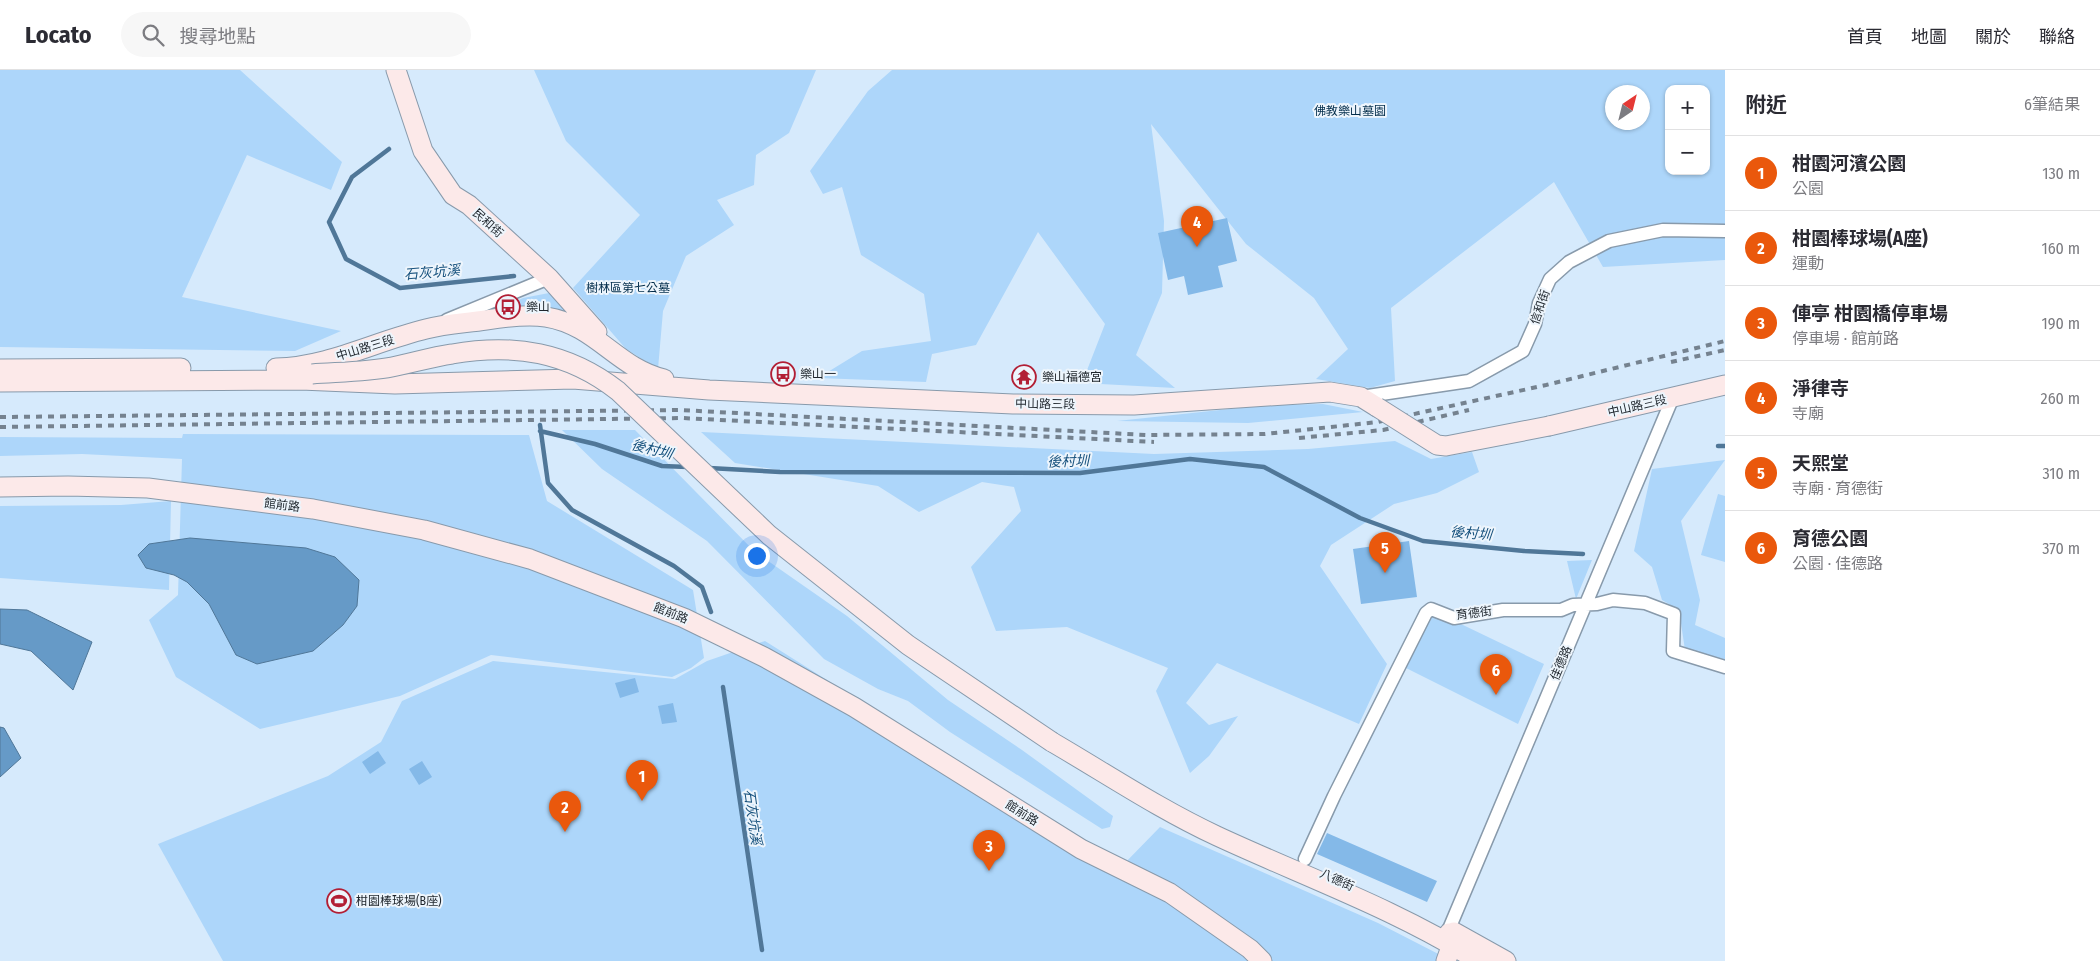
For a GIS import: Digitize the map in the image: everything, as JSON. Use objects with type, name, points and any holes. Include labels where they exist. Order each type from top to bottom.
[{"type":"street","name":"民和街","points":[[396,70],[424,151],[453,195],[469,205],[549,278],[616,354]]},
{"type":"street","name":"信和街","points":[[1369,402],[1469,381],[1524,351],[1535,324],[1539,303],[1550,279],[1569,262],[1609,241],[1662,230],[1725,231]]},
{"type":"street","points":[[427,328],[549,278]]},
{"type":"street","name":"中山路三段","points":[[0,382],[304,374],[427,328],[515,317],[544,316],[566,321],[580,328],[632,367],[646,375],[709,390]]},
{"type":"street","name":"八德街","points":[[304,374],[390,368],[477,350],[536,353],[564,359],[581,366],[618,391],[769,535],[908,645],[1052,742],[1165,809],[1314,870],[1478,961]]},
{"type":"street","name":"中山路三段","points":[[0,369],[304,374],[395,384],[573,379],[709,390],[1031,404],[1134,405],[1330,392],[1369,402],[1437,445],[1446,446],[1549,426],[1725,385]]},
{"type":"street","name":"佳德路","points":[[1449,945],[1586,604],[1673,397]]},
{"type":"street","name":"館前路","points":[[0,487],[148,488],[313,509],[424,530],[530,559],[684,618],[764,657],[854,707],[1081,849],[1170,893],[1250,949],[1262,961]]},
{"type":"street","name":"育德街","points":[[1305,859],[1338,788],[1426,613],[1431,609],[1454,618],[1503,610],[1561,610],[1574,605],[1613,600],[1645,603],[1674,614],[1674,651],[1725,667]]},
{"type":"street","name":"八德街","points":[[1449,945],[1506,961]]},
{"type":"green space","points":[[0,70],[240,70],[342,162],[331,190],[247,155],[182,297],[341,331],[295,351],[0,347]]},
{"type":"green space","name":"樹林區第七公墓","points":[[534,70],[816,70],[789,133],[756,155],[754,185],[717,200],[734,225],[686,256],[663,311],[658,369],[626,349],[573,288],[640,215],[566,141]]},
{"type":"green space","name":"佛教樂山墓園","points":[[892,70],[1725,70],[1725,260],[1603,267],[1554,182],[1391,308],[1395,381],[1370,388],[1316,379],[1348,349],[1314,298],[1246,244],[1151,124],[1164,221],[1162,293],[1136,355],[1175,388],[1082,383],[1105,324],[1038,232],[976,345],[932,354],[926,382],[818,378],[862,351],[931,341],[924,294],[861,255],[842,187],[823,194],[810,171],[868,91]]},
{"type":"green space","points":[[549,293],[576,315],[483,315],[523,298]]},
{"type":"green space","points":[[1323,404],[1363,412],[1248,423],[1117,421],[1267,405]]},
{"type":"green space","points":[[562,430],[635,430],[755,552],[847,616],[948,700],[1022,750],[1113,816],[1110,827],[1102,829],[950,732],[908,701],[878,689],[824,659],[707,541],[602,469]]},
{"type":"green space","points":[[701,432],[1154,454],[1308,449],[1395,441],[1431,459],[1472,452],[1479,472],[1437,493],[1394,504],[1331,545],[1320,566],[1387,664],[1359,724],[1217,663],[1186,703],[1209,725],[1238,716],[1209,756],[1190,773],[1156,691],[1168,668],[1067,627],[996,631],[971,567],[1021,511],[1014,487],[982,482],[919,512],[878,486],[735,463]]},
{"type":"green space","points":[[183,434],[529,435],[547,501],[693,590],[704,658],[691,668],[672,677],[491,655],[400,696],[260,729],[176,677],[149,620],[178,595],[182,459],[82,454],[0,456],[0,437],[182,438]]},
{"type":"green space","points":[[1725,460],[1681,521],[1700,600],[1695,625],[1725,638],[1725,662],[1685,650],[1679,610],[1662,600],[1652,567],[1634,551],[1652,469]]},
{"type":"green space","points":[[1718,494],[1725,496],[1725,562],[1701,555]]},
{"type":"green space","points":[[171,501],[169,590],[0,578],[0,506],[121,505]]},
{"type":"green space","points":[[1592,560],[1576,599],[1567,561]]},
{"type":"green space","points":[[1438,613],[1544,664],[1518,724],[1404,667],[1429,616]]},
{"type":"green space","points":[[765,641],[1122,866],[1160,827],[1378,923],[1452,961],[223,961],[158,844],[328,776],[381,742],[402,701],[493,661],[675,679],[707,661]]},
{"type":"shaded area","points":[[190,538],[306,548],[335,557],[359,580],[357,606],[343,625],[313,651],[257,664],[236,655],[209,604],[187,582],[174,575],[146,568],[138,555],[149,544]]},
{"type":"shaded area","points":[[0,609],[27,610],[92,642],[73,690],[31,651],[0,644]]},
{"type":"shaded area","points":[[0,727],[4,728],[21,758],[0,777]]},
{"type":"building","points":[[1227,218],[1237,261],[1218,266],[1223,287],[1188,295],[1184,276],[1168,280],[1158,233]]},
{"type":"building","points":[[1409,541],[1417,597],[1361,604],[1353,549]]},
{"type":"building","points":[[635,678],[639,692],[620,698],[615,683]]},
{"type":"building","points":[[673,703],[677,722],[662,724],[658,706]]},
{"type":"building","points":[[378,751],[386,763],[370,774],[362,762]]},
{"type":"building","points":[[422,761],[432,777],[419,785],[409,769]]},
{"type":"building","points":[[1327,833],[1437,881],[1427,902],[1317,854]]},
{"type":"waterway","name":"石灰坑溪","points":[[389,149],[352,177],[329,222],[346,259],[400,288],[514,276]]},
{"type":"waterway","name":"石灰坑溪","points":[[540,425],[548,483],[572,510],[674,566],[702,587],[711,612]]},
{"type":"waterway","name":"後村圳","points":[[540,431],[595,444],[662,466],[688,467]]},
{"type":"waterway","name":"後村圳","points":[[1718,446],[1725,446]]},
{"type":"waterway","name":"後村圳","points":[[709,468],[780,472],[1080,473],[1190,459],[1264,467],[1360,518],[1423,541],[1524,551],[1583,554]]},
{"type":"waterway","name":"石灰坑溪","points":[[723,687],[762,950]]},
{"type":"railway","points":[[0,417],[680,410],[1146,435],[1265,434],[1378,422],[1546,385],[1725,341]]},
{"type":"railway","points":[[1671,362],[1725,350]]},
{"type":"railway","points":[[1299,438],[1383,430],[1469,410]]},
{"type":"railway","points":[[0,427],[682,418],[1154,442]]},
{"type":"place","name":"淨律寺","points":[[1197,247]]},
{"type":"place","name":"樂山","points":[[508,307]]},
{"type":"place","name":"樂山一","points":[[783,374]]},
{"type":"place","name":"樂山福德宮","points":[[1024,377]]},
{"type":"place","name":"天熙堂","points":[[1385,573]]},
{"type":"place","name":"育德公園","points":[[1496,695]]},
{"type":"place","name":"柑園河濱公園","points":[[642,801]]},
{"type":"place","name":"柑園棒球場(A座)","points":[[565,832]]},
{"type":"place","name":"俥亭 柑園橋停車場","points":[[989,871]]},
{"type":"place","name":"柑園棒球場(B座)","points":[[339,901]]}]
